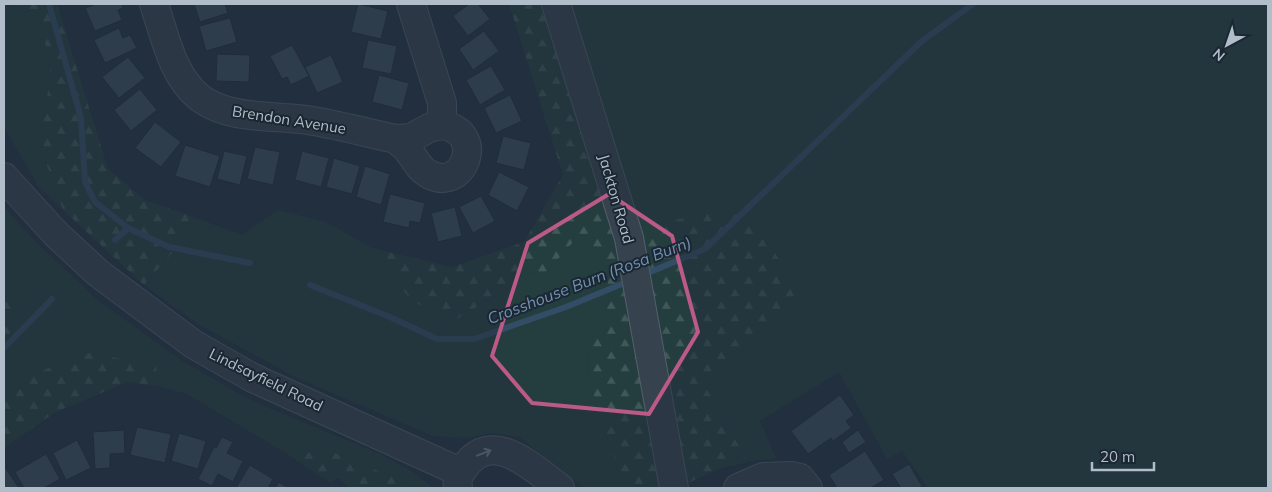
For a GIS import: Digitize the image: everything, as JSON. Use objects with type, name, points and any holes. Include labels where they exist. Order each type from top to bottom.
[{"type":"street","name":"Brendon Avenue","points":[[154,4],[173,61],[185,82],[199,97],[216,108],[234,113],[308,120],[396,139],[411,138],[429,128],[442,125]]},
{"type":"street","points":[[396,139],[407,149],[425,172],[433,176],[441,178],[457,173],[467,158],[468,150],[461,134],[455,129],[442,125],[442,103],[411,4]]},
{"type":"street","name":"Jackton Road","points":[[556,4],[628,238],[674,488]]},
{"type":"street","name":"Lindsayfield Road","points":[[4,177],[56,234],[98,273],[193,344],[253,378],[459,480]]},
{"type":"street","points":[[459,480],[469,461],[487,450],[498,450],[511,453],[560,488]]},
{"type":"street","points":[[738,488],[763,477],[792,476],[800,478],[808,488]]},
{"type":"highlighted area","points":[[609,194],[672,236],[698,332],[649,414],[532,403],[492,356],[528,243]]},
{"type":"green space","points":[[4,4],[9,4],[40,19],[51,73],[39,143],[63,210],[38,186],[4,127]]},
{"type":"green space","points":[[9,4],[57,4],[108,169],[145,200],[191,216],[172,253],[144,285],[63,210],[39,143],[51,73],[40,19]]},
{"type":"green space","points":[[509,4],[547,4],[624,252],[669,488],[624,488],[589,382],[588,345],[601,323],[609,299],[607,268],[573,242],[545,274],[525,273],[496,295],[457,319],[412,302],[372,248],[452,267],[524,242],[563,175]]},
{"type":"green space","points":[[562,4],[1268,4],[1268,488],[928,488],[902,451],[887,459],[839,372],[760,421],[776,458],[748,462],[701,379],[805,300],[634,228]]},
{"type":"green space","points":[[745,206],[805,300],[701,379],[748,462],[721,468],[686,484],[634,228]]},
{"type":"green space","points":[[4,207],[37,243],[99,301],[184,362],[252,401],[380,454],[413,472],[433,488],[411,488],[398,479],[314,444],[300,463],[187,394],[158,386],[156,365],[38,372],[4,400],[4,346],[8,342],[20,308],[4,296]]},
{"type":"green space","points":[[278,210],[326,222],[372,248],[412,302],[457,319],[496,295],[525,273],[545,274],[573,242],[607,268],[609,299],[601,323],[588,345],[589,382],[624,488],[584,488],[519,437],[491,433],[467,438],[433,436],[297,378],[198,324],[144,285],[172,253],[191,216],[242,235]]},
{"type":"green space","points":[[4,296],[20,308],[8,342],[4,346]]},
{"type":"green space","points":[[89,353],[156,365],[158,386],[127,382],[54,413],[4,448],[4,400],[38,372]]},
{"type":"green space","points":[[314,444],[398,479],[411,488],[350,488],[337,477],[331,483],[300,463]]},
{"type":"building","points":[[96,4],[122,4],[123,8],[118,10],[122,20],[95,31],[85,8]]},
{"type":"building","points":[[194,4],[225,4],[228,13],[200,22]]},
{"type":"building","points":[[358,4],[388,11],[381,39],[351,32]]},
{"type":"building","points":[[469,4],[478,4],[490,19],[468,36],[453,16]]},
{"type":"building","points":[[230,18],[237,42],[206,51],[199,26]]},
{"type":"building","points":[[119,28],[123,38],[130,35],[137,48],[105,63],[94,40]]},
{"type":"building","points":[[484,31],[499,51],[473,70],[459,49]]},
{"type":"building","points":[[368,40],[397,46],[391,74],[362,68]]},
{"type":"building","points":[[292,45],[309,76],[291,85],[287,77],[282,79],[270,56]]},
{"type":"building","points":[[217,54],[250,55],[249,82],[216,81]]},
{"type":"building","points":[[331,55],[343,82],[317,93],[305,67]]},
{"type":"building","points":[[128,57],[145,78],[119,98],[102,77]]},
{"type":"building","points":[[491,66],[505,90],[480,105],[466,80]]},
{"type":"building","points":[[379,75],[409,83],[402,110],[372,102]]},
{"type":"building","points":[[140,89],[157,110],[131,131],[114,110]]},
{"type":"building","points":[[510,95],[522,121],[496,133],[484,108]]},
{"type":"building","points":[[155,122],[181,142],[161,167],[135,148]]},
{"type":"building","points":[[503,136],[531,143],[524,170],[496,163]]},
{"type":"building","points":[[185,145],[220,156],[210,187],[175,176]]},
{"type":"building","points":[[255,147],[280,152],[273,185],[247,179]]},
{"type":"building","points":[[224,151],[247,156],[240,185],[217,179]]},
{"type":"building","points":[[302,151],[329,158],[321,187],[295,180]]},
{"type":"building","points":[[334,158],[360,166],[352,194],[326,187]]},
{"type":"building","points":[[365,166],[390,174],[381,205],[356,197]]},
{"type":"building","points":[[499,172],[529,187],[517,211],[488,195]]},
{"type":"building","points":[[390,194],[425,203],[420,223],[410,221],[409,228],[383,222]]},
{"type":"building","points":[[481,196],[495,221],[473,233],[459,207]]},
{"type":"building","points":[[455,207],[462,236],[438,242],[431,213]]},
{"type":"building","points":[[840,395],[854,415],[846,421],[851,428],[833,441],[831,438],[808,454],[791,431]]},
{"type":"building","points":[[137,427],[171,434],[165,463],[130,455]]},
{"type":"building","points":[[124,430],[125,453],[110,454],[110,468],[95,469],[93,432]]},
{"type":"building","points":[[858,430],[866,442],[849,453],[842,442]]},
{"type":"building","points":[[179,433],[206,441],[198,469],[171,461]]},
{"type":"building","points":[[222,437],[233,442],[227,453],[243,461],[233,482],[218,474],[212,486],[198,479],[214,447],[216,448]]},
{"type":"building","points":[[77,440],[91,468],[66,480],[53,453]]},
{"type":"building","points":[[865,451],[884,480],[871,488],[837,488],[829,475]]},
{"type":"building","points":[[46,454],[60,479],[44,488],[24,488],[15,472]]},
{"type":"building","points":[[909,464],[922,486],[918,488],[901,488],[892,474]]},
{"type":"building","points":[[250,465],[273,479],[268,488],[236,488]]},
{"type":"building","points":[[4,466],[19,488],[4,488]]},
{"type":"building","points":[[279,482],[288,488],[275,488]]},
{"type":"waterway","name":"Crosshouse Burn (Rosa Burn)","points":[[49,4],[81,118],[85,182],[95,202],[128,228],[169,247],[250,263]]},
{"type":"waterway","name":"Crosshouse Burn (Rosa Burn)","points":[[643,275],[705,249],[922,41],[973,4]]},
{"type":"waterway","points":[[115,240],[128,228]]},
{"type":"waterway","name":"Crosshouse Burn (Rosa Burn)","points":[[310,285],[390,317],[437,339],[474,339],[566,307],[629,281]]},
{"type":"waterway","points":[[4,348],[52,299]]}]
